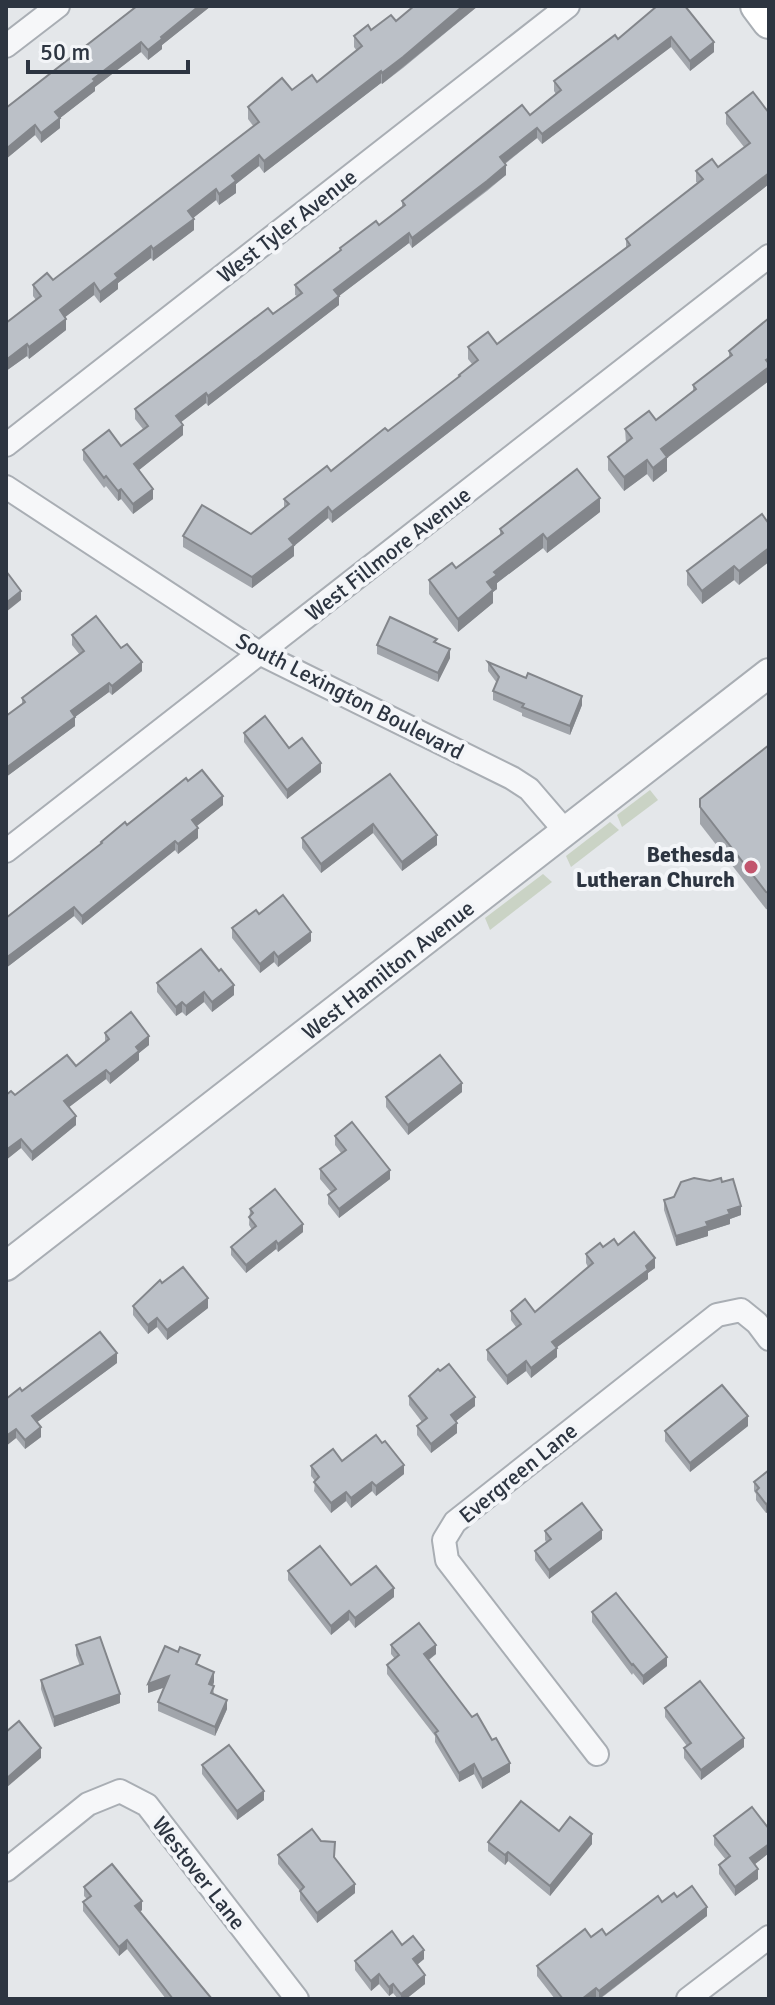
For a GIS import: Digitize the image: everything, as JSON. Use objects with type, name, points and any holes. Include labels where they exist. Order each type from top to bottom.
[{"type":"main road","points":[[757,6],[769,22]]},
{"type":"street","points":[[6,46],[58,6]]},
{"type":"street","name":"West Tyler Avenue","points":[[6,445],[568,6]]},
{"type":"street","name":"West Fillmore Avenue","points":[[6,851],[769,256]]},
{"type":"street","name":"South Lexington Boulevard","points":[[6,487],[259,653],[512,778],[529,789],[566,832]]},
{"type":"street","name":"West Hamilton Avenue","points":[[6,1266],[769,673]]},
{"type":"street","name":"Evergreen Lane","points":[[597,1754],[447,1560],[444,1540],[455,1522],[717,1315],[741,1310],[757,1323],[769,1339]]},
{"type":"street","name":"Westover Lane","points":[[6,1870],[88,1804],[120,1791],[147,1805],[297,1999]]},
{"type":"street","points":[[688,1999],[769,1937]]},
{"type":"green space","points":[[650,790],[658,800],[622,827],[617,815]]},
{"type":"green space","points":[[610,822],[619,830],[571,867],[566,856]]},
{"type":"green space","points":[[543,874],[552,882],[490,930],[485,918]]},
{"type":"building","points":[[137,6],[199,6],[148,50],[141,42],[93,79],[95,81],[55,112],[60,118],[41,133],[35,125],[6,149],[6,108]]},
{"type":"building","points":[[414,6],[463,6],[403,57],[264,161],[259,155],[232,176],[236,181],[219,194],[216,189],[188,211],[194,219],[153,249],[151,246],[115,274],[118,278],[100,292],[94,283],[60,310],[66,319],[6,360],[6,323],[41,296],[33,285],[47,273],[53,280],[259,122],[248,107],[282,78],[292,90],[312,75],[317,82],[362,46],[354,36],[368,25],[371,30],[391,15],[396,21]]},
{"type":"building","points":[[657,6],[685,6],[714,42],[690,61],[671,37],[542,134],[537,128],[500,157],[506,165],[487,181],[412,238],[409,233],[334,290],[339,296],[208,396],[206,393],[176,416],[183,425],[134,464],[153,489],[133,504],[121,489],[118,491],[106,476],[104,478],[83,450],[109,430],[121,446],[148,426],[135,409],[268,308],[273,314],[302,293],[295,285],[340,248],[376,221],[379,225],[405,205],[402,201],[522,105],[530,115],[561,90],[554,81],[615,35],[618,39]]},
{"type":"building","points":[[753,92],[769,113],[769,173],[332,512],[328,507],[289,539],[294,545],[252,577],[183,536],[202,505],[251,534],[289,504],[284,499],[327,466],[331,471],[385,428],[388,431],[460,376],[478,360],[468,347],[488,332],[497,344],[630,245],[626,239],[703,179],[696,171],[712,159],[718,167],[750,143],[726,113]]},
{"type":"building","points":[[769,318],[769,358],[766,360],[769,367],[661,449],[667,457],[653,468],[647,460],[624,477],[608,457],[632,438],[625,429],[649,411],[656,420],[696,389],[693,385],[732,355],[729,351]]},
{"type":"building","points":[[577,469],[600,498],[547,539],[543,534],[494,572],[497,575],[487,582],[493,590],[458,619],[429,580],[452,563],[456,568],[503,533],[500,529]]},
{"type":"building","points":[[762,514],[769,524],[769,548],[739,571],[734,566],[702,591],[687,571]]},
{"type":"building","points":[[6,571],[21,591],[6,603]]},
{"type":"building","points":[[96,616],[121,648],[127,644],[142,662],[112,686],[109,683],[71,711],[75,717],[6,768],[6,716],[25,702],[22,698],[84,651],[72,635]]},
{"type":"building","points":[[390,617],[437,639],[434,642],[450,649],[438,673],[377,645]]},
{"type":"building","points":[[488,662],[526,678],[528,673],[582,696],[570,726],[522,707],[524,704],[493,691],[499,677]]},
{"type":"building","points":[[265,716],[289,748],[302,738],[321,763],[287,790],[244,733]]},
{"type":"building","name":"Bethesda Lutheran Church","points":[[769,745],[769,893],[700,807],[700,799]]},
{"type":"building","points":[[202,770],[223,796],[192,820],[198,828],[178,844],[175,841],[82,916],[74,907],[6,958],[6,918],[125,822],[127,825],[186,778],[188,781]]},
{"type":"building","points":[[390,774],[437,835],[402,862],[373,824],[321,864],[302,838]]},
{"type":"building","points":[[283,895],[311,932],[278,957],[274,952],[260,964],[232,928],[256,910],[259,914]]},
{"type":"building","points":[[201,949],[234,985],[212,1002],[204,992],[186,1006],[182,1002],[176,1007],[157,983]]},
{"type":"building","points":[[131,1012],[149,1036],[136,1047],[139,1051],[110,1074],[106,1070],[64,1101],[76,1116],[32,1152],[21,1139],[6,1150],[6,1095],[11,1091],[15,1095],[67,1055],[76,1066],[109,1039],[105,1033]]},
{"type":"building","points":[[440,1055],[462,1083],[408,1125],[386,1097]]},
{"type":"building","points":[[352,1122],[390,1170],[339,1209],[328,1195],[336,1189],[320,1169],[346,1150],[335,1136]]},
{"type":"building","points":[[694,1178],[710,1181],[721,1178],[722,1182],[733,1179],[741,1206],[728,1210],[730,1214],[706,1222],[708,1226],[676,1236],[664,1200],[674,1197],[681,1182]]},
{"type":"building","points":[[275,1189],[303,1224],[246,1265],[231,1247],[256,1226],[249,1217],[253,1213],[250,1209]]},
{"type":"building","points":[[634,1232],[655,1258],[646,1266],[648,1270],[552,1342],[557,1348],[531,1368],[526,1361],[507,1376],[487,1350],[521,1324],[511,1311],[525,1299],[535,1312],[593,1263],[586,1254],[600,1243],[603,1247],[614,1239],[618,1245]]},
{"type":"building","points":[[183,1267],[208,1298],[167,1330],[157,1318],[148,1325],[133,1306],[160,1280],[162,1283]]},
{"type":"building","points":[[100,1332],[117,1353],[32,1416],[41,1427],[25,1440],[16,1429],[6,1436],[6,1399],[20,1388],[22,1391]]},
{"type":"building","points":[[449,1364],[475,1397],[451,1415],[457,1423],[431,1444],[417,1426],[427,1418],[409,1396],[438,1369],[440,1371]]},
{"type":"building","points":[[722,1385],[748,1416],[690,1463],[665,1431]]},
{"type":"building","points":[[376,1435],[382,1443],[385,1441],[404,1465],[376,1486],[372,1482],[351,1498],[346,1492],[331,1503],[314,1482],[319,1477],[311,1466],[333,1449],[342,1461]]},
{"type":"building","points":[[769,1470],[769,1502],[766,1504],[756,1491],[759,1488],[754,1482]]},
{"type":"building","points":[[582,1503],[602,1530],[549,1570],[535,1551],[551,1539],[545,1531]]},
{"type":"building","points":[[320,1546],[351,1585],[376,1566],[394,1588],[355,1618],[349,1611],[331,1626],[288,1571]]},
{"type":"building","points":[[616,1593],[667,1657],[643,1676],[592,1612]]},
{"type":"building","points":[[419,1623],[436,1645],[424,1654],[472,1717],[477,1714],[492,1740],[496,1738],[510,1763],[482,1779],[474,1764],[459,1773],[435,1733],[438,1731],[387,1665],[399,1655],[391,1645]]},
{"type":"building","points":[[100,1637],[120,1694],[54,1717],[41,1680],[83,1664],[76,1645]]},
{"type":"building","points":[[165,1646],[178,1652],[180,1647],[200,1655],[196,1664],[214,1672],[209,1684],[214,1686],[211,1693],[227,1700],[215,1727],[158,1702],[169,1676],[148,1684]]},
{"type":"building","points":[[700,1681],[744,1738],[701,1770],[684,1748],[691,1743],[665,1708]]},
{"type":"building","points":[[19,1721],[41,1748],[6,1779],[6,1732]]},
{"type":"building","points":[[229,1745],[264,1791],[237,1811],[202,1765]]},
{"type":"building","points":[[521,1801],[559,1831],[570,1817],[592,1834],[550,1886],[508,1852],[505,1855],[488,1842]]},
{"type":"building","points":[[752,1807],[769,1829],[769,1844],[750,1858],[758,1869],[735,1887],[719,1865],[730,1856],[714,1836]]},
{"type":"building","points":[[312,1829],[321,1841],[335,1842],[334,1857],[355,1884],[317,1913],[300,1891],[304,1887],[278,1855]]},
{"type":"building","points":[[112,1864],[142,1901],[135,1906],[212,1999],[173,1999],[127,1940],[119,1947],[83,1902],[91,1896],[84,1887]]},
{"type":"building","points":[[692,1886],[707,1907],[599,1991],[596,1988],[582,1999],[563,1999],[537,1966],[585,1929],[591,1937],[602,1929],[606,1935],[658,1896],[662,1902],[674,1893],[677,1897]]},
{"type":"building","points":[[392,1931],[402,1945],[413,1936],[424,1950],[413,1959],[425,1975],[401,1994],[393,1984],[389,1987],[379,1974],[371,1981],[355,1961]]},
{"type":"place","name":"Bethesda Lutheran Church","points":[[751,867]]}]
